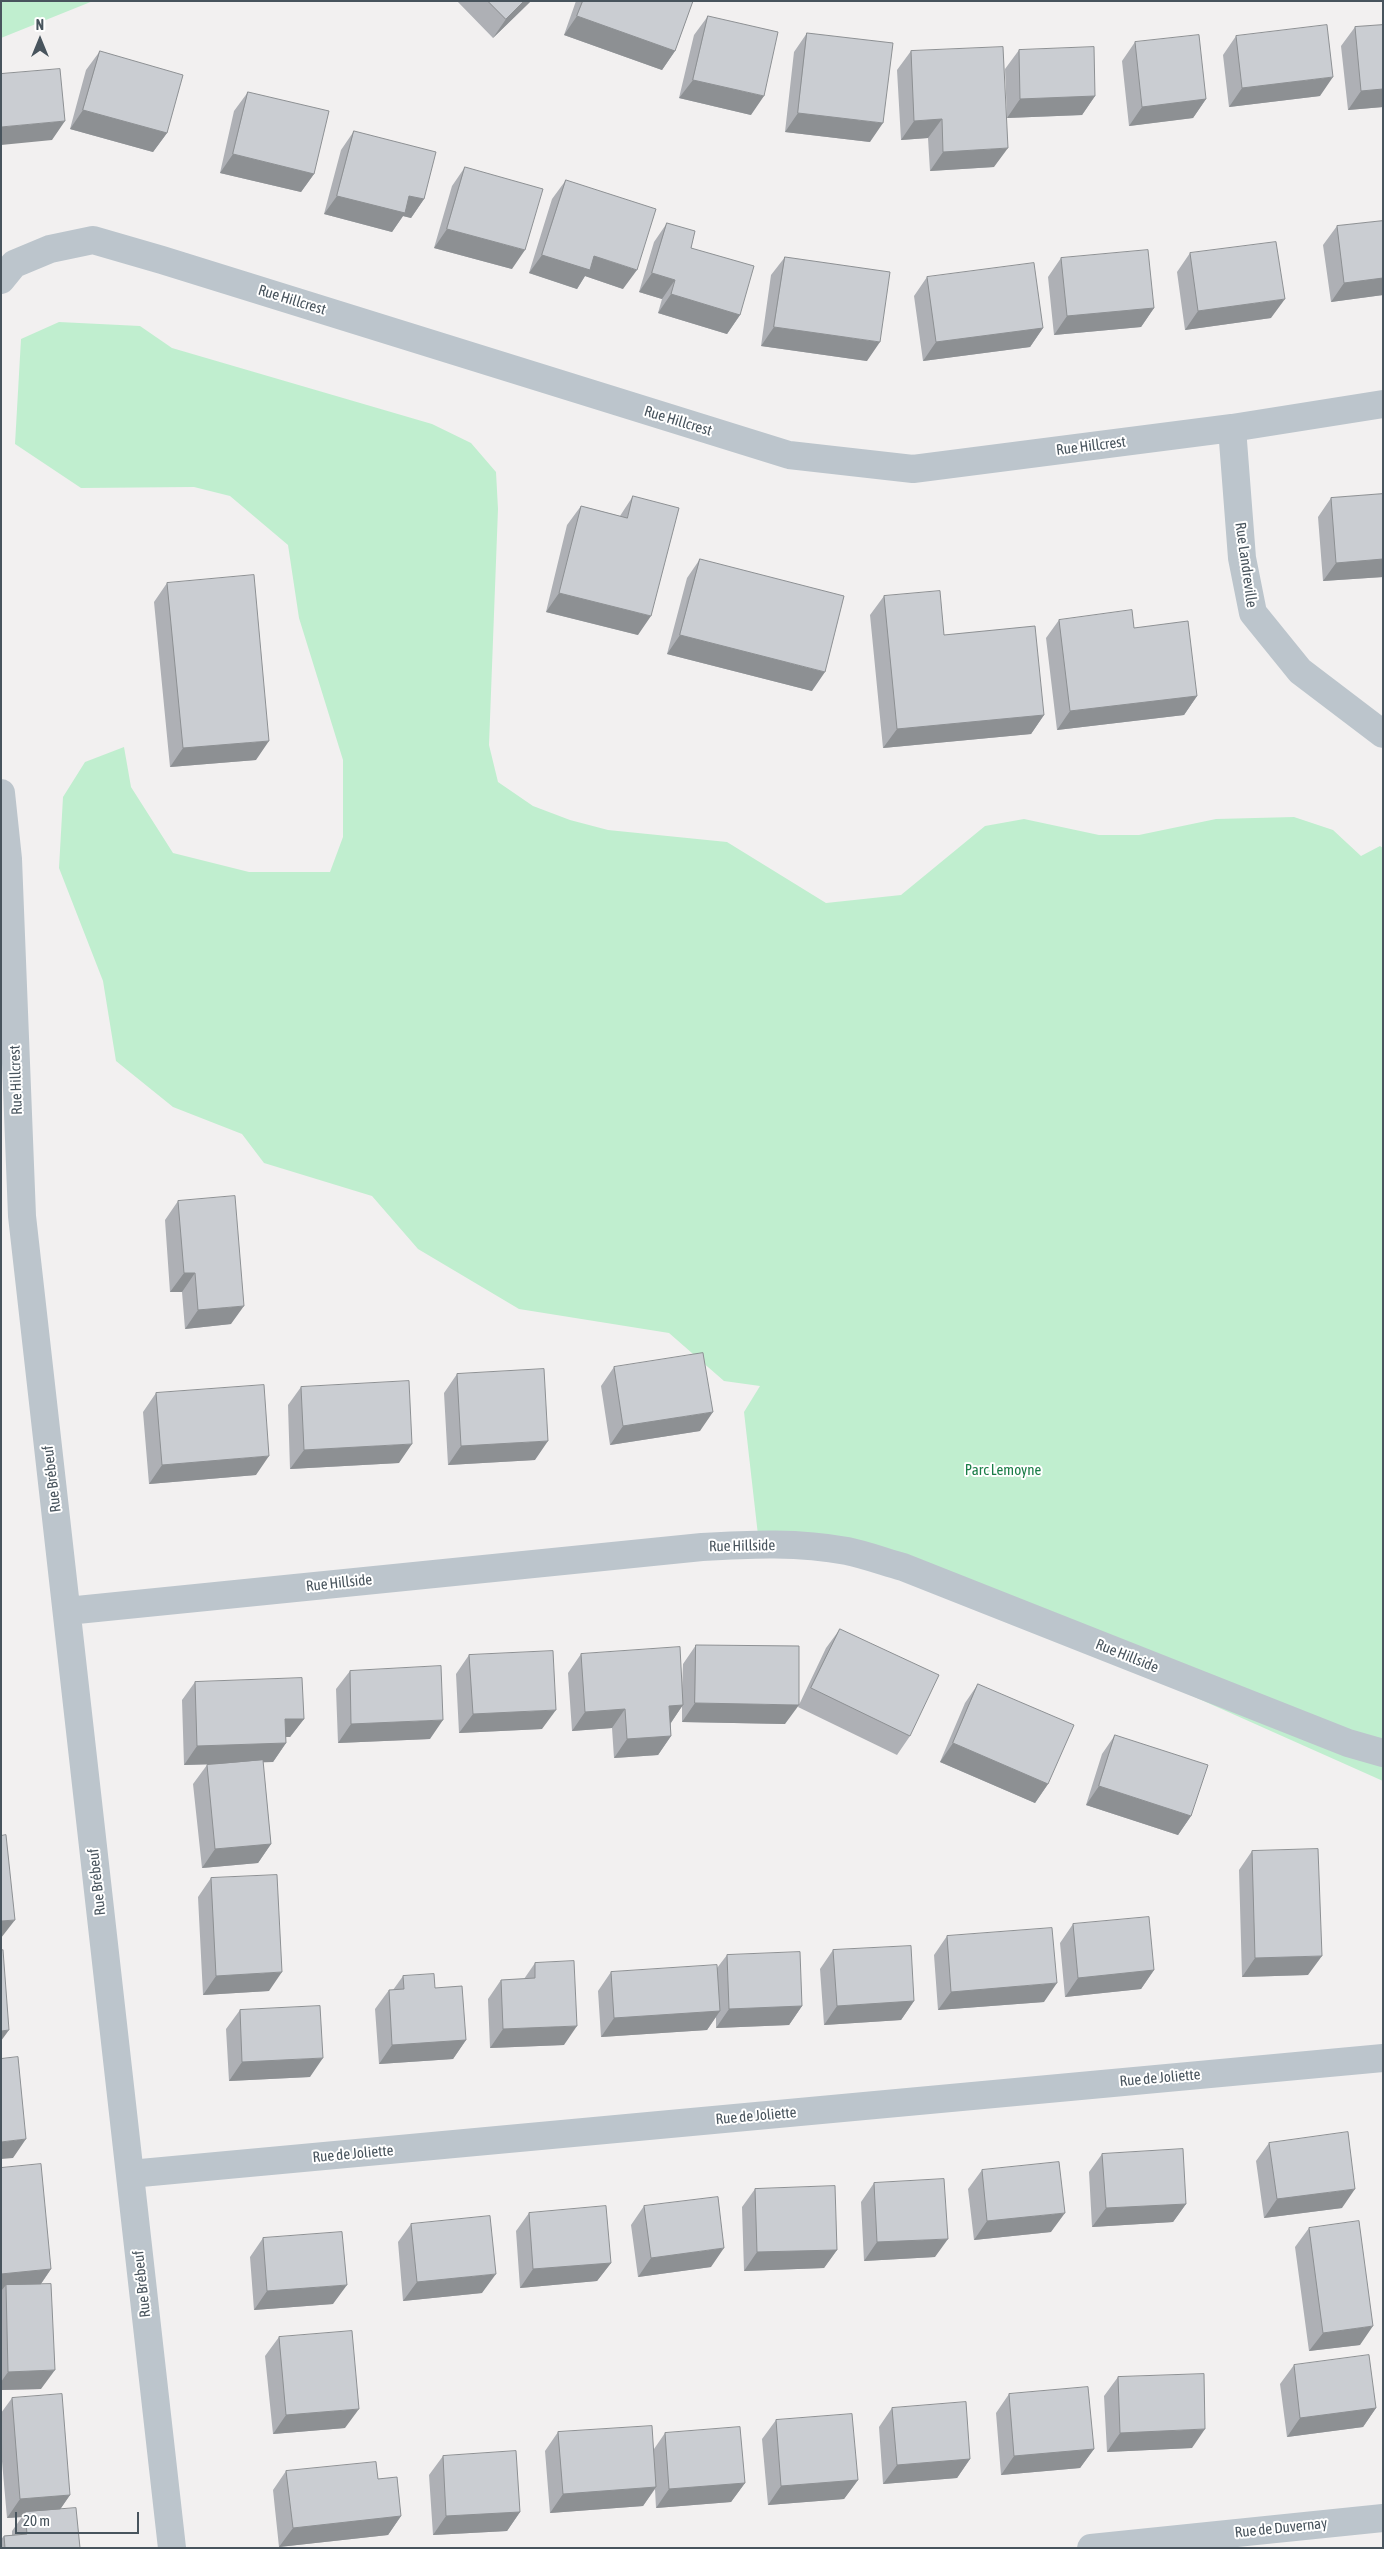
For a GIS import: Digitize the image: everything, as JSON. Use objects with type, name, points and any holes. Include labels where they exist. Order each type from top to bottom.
[{"type":"street","name":"Rue Hillcrest","points":[[1,280],[14,264],[50,249],[93,240],[789,455],[913,469],[1232,428],[1383,404]]},
{"type":"street","name":"Rue Landreville","points":[[1232,428],[1242,558],[1252,613],[1300,671],[1383,734]]},
{"type":"street","name":"Rue Hillcrest","points":[[1,793],[8,859],[12,1217]]},
{"type":"street","name":"Rue Brébeuf","points":[[12,1217],[67,1611],[172,2548]]},
{"type":"street","name":"Rue Hillside","points":[[67,1611],[702,1547],[759,1544],[799,1545],[848,1552],[903,1567],[1348,1743],[1383,1753]]},
{"type":"street","name":"Rue de Joliette","points":[[130,2174],[1383,2058]]},
{"type":"street","name":"Rue de Duvernay","points":[[1091,2548],[1383,2518]]},
{"type":"green space","points":[[1,1],[93,1],[1,38]]},
{"type":"green space","name":"Parc Lemoyne","points":[[59,322],[140,326],[172,348],[432,424],[471,443],[496,472],[498,509],[489,745],[498,782],[533,806],[570,820],[608,830],[727,842],[826,903],[901,895],[985,826],[1024,819],[1099,835],[1139,835],[1216,819],[1294,817],[1333,830],[1361,856],[1380,846],[1383,848],[1383,1781],[903,1567],[759,1544],[744,1412],[760,1386],[724,1381],[669,1333],[519,1309],[418,1249],[372,1196],[264,1163],[242,1134],[173,1107],[116,1061],[103,981],[59,868],[63,797],[85,762],[124,747],[131,787],[173,853],[249,872],[330,872],[343,837],[343,760],[299,618],[288,545],[230,496],[194,487],[81,488],[15,444],[21,339]]},
{"type":"building","points":[[488,1],[524,1],[506,19]]},
{"type":"building","points":[[583,1],[693,1],[675,51],[577,16]]},
{"type":"building","points":[[708,16],[778,32],[764,96],[693,80]]},
{"type":"building","points":[[1327,25],[1333,77],[1242,88],[1236,36]]},
{"type":"building","points":[[1383,25],[1383,89],[1361,91],[1355,27]]},
{"type":"building","points":[[807,33],[893,43],[883,123],[798,113]]},
{"type":"building","points":[[1199,35],[1206,99],[1142,107],[1135,42]]},
{"type":"building","points":[[1003,47],[1008,148],[943,152],[942,119],[914,121],[911,51]]},
{"type":"building","points":[[1094,47],[1095,96],[1020,99],[1019,50]]},
{"type":"building","points":[[100,51],[183,75],[167,133],[83,110]]},
{"type":"building","points":[[60,69],[65,121],[1,127],[1,74]]},
{"type":"building","points":[[248,92],[329,111],[314,174],[233,154]]},
{"type":"building","points":[[354,131],[436,152],[424,199],[409,196],[405,213],[337,196]]},
{"type":"building","points":[[465,167],[543,189],[525,250],[447,229]]},
{"type":"building","points":[[566,180],[656,209],[637,270],[594,256],[590,270],[542,255]]},
{"type":"building","points":[[1383,221],[1383,278],[1344,283],[1337,226]]},
{"type":"building","points":[[667,223],[695,231],[691,248],[754,266],[740,315],[671,294],[675,280],[652,273]]},
{"type":"building","points":[[1276,242],[1285,299],[1198,311],[1190,253]]},
{"type":"building","points":[[1148,250],[1154,308],[1067,316],[1061,258]]},
{"type":"building","points":[[785,257],[890,272],[880,342],[774,327]]},
{"type":"building","points":[[1034,263],[1043,328],[936,342],[927,277]]},
{"type":"building","points":[[1383,494],[1383,559],[1336,563],[1331,498]]},
{"type":"building","points":[[633,496],[679,508],[651,616],[559,593],[581,506],[627,518]]},
{"type":"building","points":[[700,559],[844,596],[825,672],[680,635]]},
{"type":"building","points":[[254,575],[269,741],[183,748],[167,583]]},
{"type":"building","points":[[940,591],[944,635],[1035,626],[1044,715],[897,729],[884,596]]},
{"type":"building","points":[[1132,610],[1134,628],[1188,621],[1197,696],[1070,711],[1059,620]]},
{"type":"building","points":[[235,1196],[244,1306],[198,1310],[195,1273],[184,1273],[178,1201]]},
{"type":"building","points":[[703,1353],[713,1412],[623,1426],[614,1367]]},
{"type":"building","points":[[544,1369],[548,1441],[461,1446],[457,1374]]},
{"type":"building","points":[[409,1381],[412,1444],[304,1450],[301,1387]]},
{"type":"building","points":[[264,1385],[269,1456],[162,1465],[156,1393]]},
{"type":"building","points":[[840,1629],[939,1675],[910,1736],[811,1688]]},
{"type":"building","points":[[696,1645],[799,1646],[799,1705],[695,1703]]},
{"type":"building","points":[[680,1647],[683,1705],[669,1706],[671,1736],[627,1739],[625,1709],[585,1712],[581,1654]]},
{"type":"building","points":[[553,1651],[556,1710],[473,1714],[469,1655]]},
{"type":"building","points":[[441,1666],[443,1720],[351,1724],[350,1671]]},
{"type":"building","points":[[302,1678],[304,1719],[285,1719],[286,1743],[197,1746],[195,1682]]},
{"type":"building","points":[[978,1684],[1074,1725],[1048,1784],[953,1743]]},
{"type":"building","points":[[1115,1735],[1208,1765],[1191,1816],[1099,1786]]},
{"type":"building","points":[[263,1760],[271,1844],[215,1849],[207,1765]]},
{"type":"building","points":[[6,1835],[15,1920],[1,1921],[1,1836]]},
{"type":"building","points":[[1318,1849],[1322,1956],[1255,1958],[1252,1851]]},
{"type":"building","points":[[277,1875],[282,1972],[216,1976],[211,1878]]},
{"type":"building","points":[[1149,1917],[1154,1970],[1078,1978],[1073,1924]]},
{"type":"building","points":[[1052,1928],[1057,1983],[951,1992],[947,1936]]},
{"type":"building","points":[[911,1946],[914,2001],[837,2006],[833,1950]]},
{"type":"building","points":[[3,1950],[9,2030],[1,2031],[1,1951]]},
{"type":"building","points":[[800,1952],[802,2006],[729,2009],[727,1955]]},
{"type":"building","points":[[574,1961],[577,2026],[503,2029],[501,1980],[535,1978],[535,1963]]},
{"type":"building","points":[[717,1965],[720,2011],[614,2018],[611,1972]]},
{"type":"building","points":[[434,1974],[435,1988],[462,1986],[466,2040],[392,2045],[389,1990],[404,1989],[403,1976]]},
{"type":"building","points":[[320,2006],[323,2058],[242,2062],[240,2010]]},
{"type":"building","points":[[18,2057],[26,2139],[1,2142],[1,2059]]},
{"type":"building","points":[[1348,2132],[1355,2189],[1277,2199],[1269,2143]]},
{"type":"building","points":[[1183,2149],[1186,2204],[1106,2208],[1102,2154]]},
{"type":"building","points":[[1059,2162],[1065,2213],[987,2221],[982,2170]]},
{"type":"building","points":[[41,2164],[51,2269],[1,2274],[1,2168]]},
{"type":"building","points":[[944,2179],[948,2239],[877,2242],[874,2183]]},
{"type":"building","points":[[835,2186],[837,2250],[757,2252],[755,2189]]},
{"type":"building","points":[[718,2197],[724,2248],[651,2258],[644,2206]]},
{"type":"building","points":[[606,2206],[611,2263],[533,2269],[529,2213]]},
{"type":"building","points":[[490,2216],[496,2274],[417,2282],[411,2224]]},
{"type":"building","points":[[1359,2221],[1373,2326],[1323,2333],[1309,2228]]},
{"type":"building","points":[[342,2232],[347,2285],[267,2291],[263,2238]]},
{"type":"building","points":[[51,2284],[55,2370],[8,2372],[6,2285]]},
{"type":"building","points":[[352,2331],[359,2409],[286,2415],[279,2337]]},
{"type":"building","points":[[1369,2355],[1376,2408],[1300,2418],[1294,2365]]},
{"type":"building","points":[[1204,2374],[1205,2429],[1120,2433],[1118,2377]]},
{"type":"building","points":[[1088,2387],[1094,2449],[1014,2456],[1009,2394]]},
{"type":"building","points":[[62,2394],[70,2495],[20,2499],[12,2398]]},
{"type":"building","points":[[966,2402],[970,2459],[897,2465],[892,2408]]},
{"type":"building","points":[[852,2414],[858,2480],[781,2486],[776,2420]]},
{"type":"building","points":[[652,2426],[656,2487],[563,2494],[558,2432]]},
{"type":"building","points":[[740,2427],[745,2483],[669,2489],[665,2433]]},
{"type":"building","points":[[516,2451],[520,2512],[446,2516],[443,2456]]},
{"type":"building","points":[[376,2462],[378,2479],[397,2477],[401,2516],[293,2528],[286,2471]]},
{"type":"building","points":[[76,2508],[80,2548],[5,2548],[4,2536],[27,2534],[25,2512]]}]
